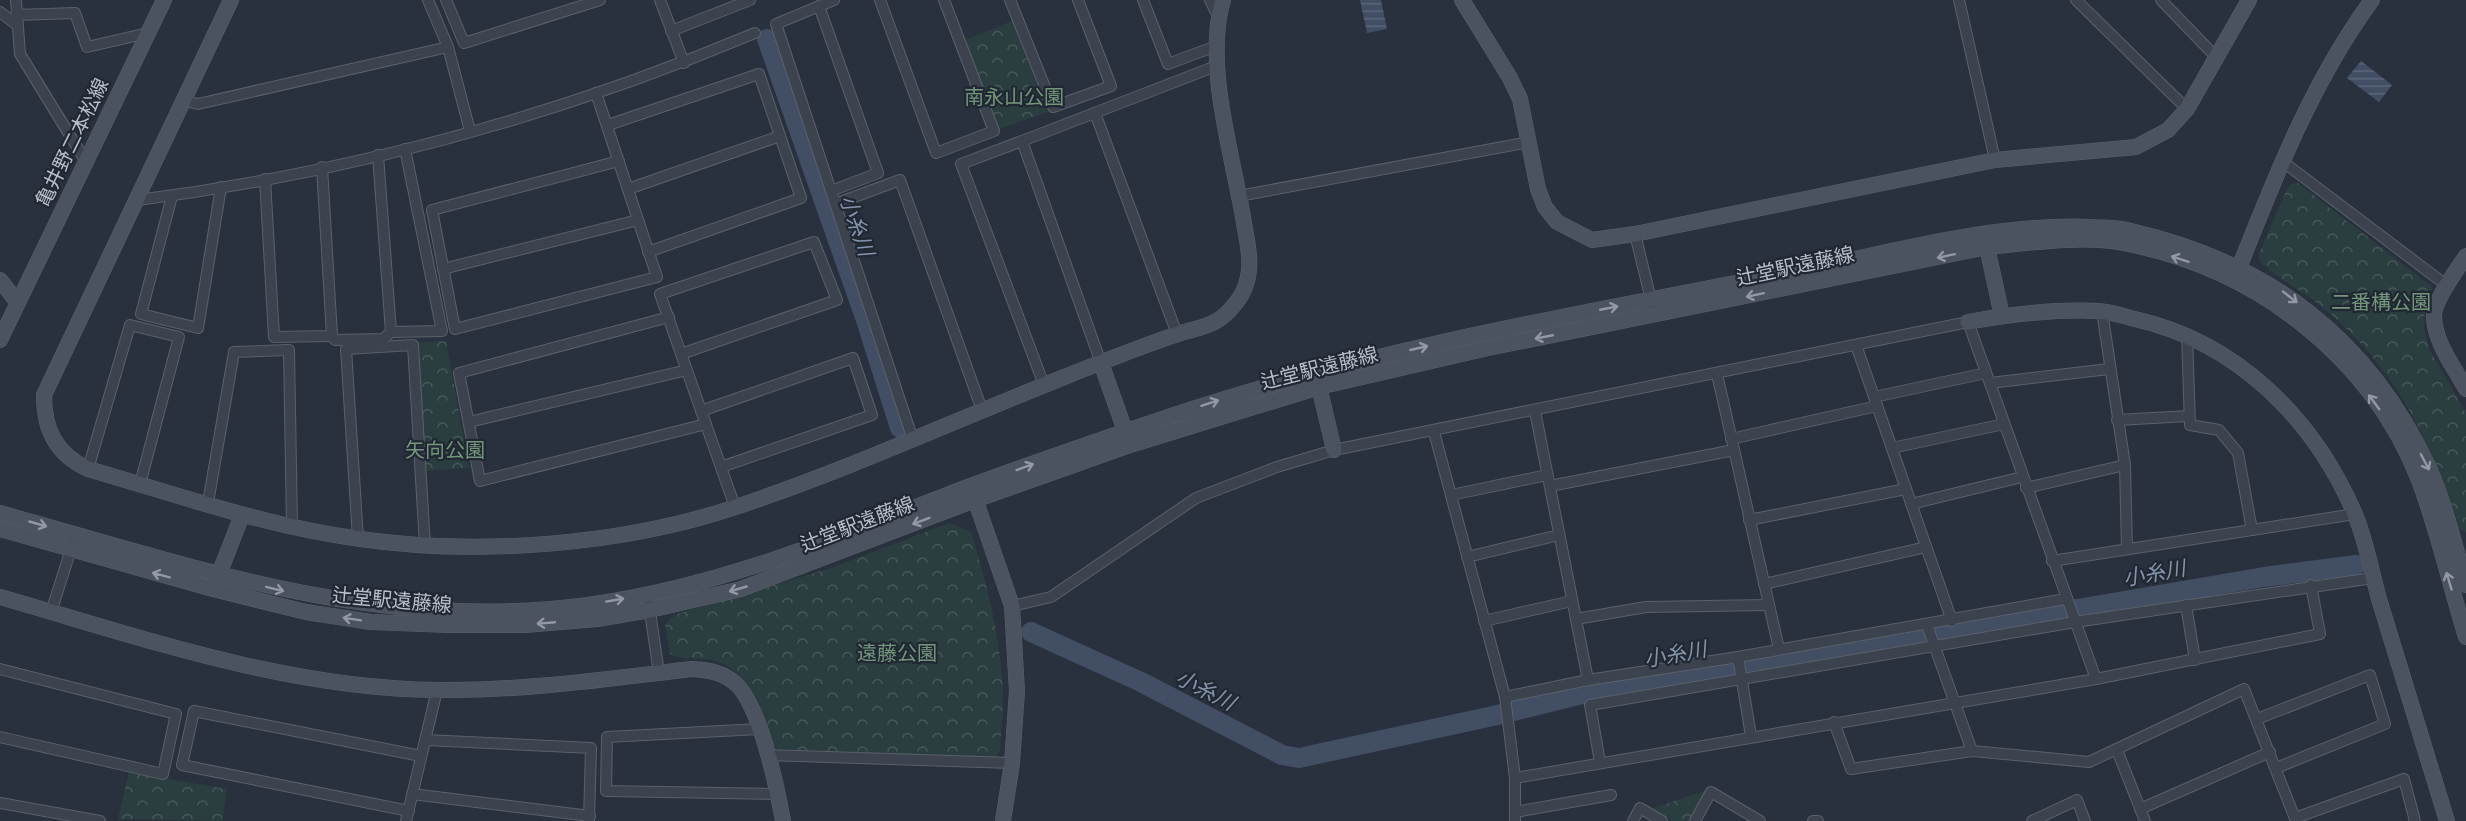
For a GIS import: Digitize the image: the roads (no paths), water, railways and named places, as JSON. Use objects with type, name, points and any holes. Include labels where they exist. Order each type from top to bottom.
[{"type":"street","points":[[16,0],[20,54],[85,160]]},
{"type":"street","name":"亀井野二本松線","points":[[0,340],[164,0]]},
{"type":"street","points":[[231,0],[44,395],[48,429],[56,445],[72,462],[88,469],[242,515],[358,539],[425,546],[495,546],[613,535],[672,524],[735,507],[1101,363],[1218,321],[1243,294],[1251,266],[1216,66],[1218,16],[1223,0]]},
{"type":"street","points":[[428,0],[448,47],[470,131]]},
{"type":"street","points":[[446,0],[464,43],[600,0]]},
{"type":"street","points":[[660,0],[684,63]]},
{"type":"street","points":[[671,31],[750,0]]},
{"type":"street","points":[[834,0],[776,24],[912,438]]},
{"type":"street","points":[[880,0],[936,153],[994,131],[945,0]]},
{"type":"street","points":[[1010,0],[1053,107],[1111,86],[1078,0]]},
{"type":"street","points":[[1143,0],[1168,64],[1216,46]]},
{"type":"street","points":[[1210,0],[1218,16]]},
{"type":"street","points":[[1462,0],[1510,78],[1520,99],[1538,189],[1545,207],[1557,222],[1592,240],[1635,234],[1995,160],[2136,147],[2168,130],[2187,109],[2249,0]]},
{"type":"street","points":[[1959,0],[1995,160]]},
{"type":"street","points":[[2076,0],[2187,109]]},
{"type":"street","points":[[2161,0],[2217,58]]},
{"type":"street","points":[[2237,274],[2282,161],[2327,72],[2372,0]]},
{"type":"street","points":[[819,6],[878,172],[831,191]]},
{"type":"street","points":[[0,12],[16,20],[75,13],[87,47],[148,33]]},
{"type":"street","points":[[138,200],[266,179],[405,149],[596,93],[684,63],[755,33]]},
{"type":"street","points":[[185,101],[198,104],[208,102],[448,47]]},
{"type":"street","points":[[1044,385],[961,164],[1216,66]]},
{"type":"street","points":[[608,126],[759,74],[801,198],[648,252]]},
{"type":"street","points":[[596,93],[608,126],[657,278],[455,330],[432,210],[619,161]]},
{"type":"street","points":[[1095,113],[1177,334]]},
{"type":"street","points":[[628,189],[780,136]]},
{"type":"street","points":[[1022,141],[1128,438]]},
{"type":"street","points":[[1239,196],[1529,142]]},
{"type":"street","points":[[322,167],[332,336],[335,340],[383,339],[391,332],[442,331],[405,149]]},
{"type":"street","points":[[378,155],[391,332]]},
{"type":"street","points":[[2282,161],[2446,285]]},
{"type":"street","points":[[266,179],[274,337],[332,336]]},
{"type":"street","points":[[836,204],[900,180],[982,410]]},
{"type":"street","points":[[172,196],[141,314],[198,328],[221,187]]},
{"type":"street","points":[[443,269],[638,220]]},
{"type":"street","name":"辻堂駅遠藤線","points":[[0,529],[154,557],[283,591],[359,604],[428,611],[496,611],[648,602],[741,589],[973,493],[1128,438],[1469,336],[1976,236],[2045,225],[2126,229],[2237,274],[2315,333],[2349,368],[2389,422],[2454,550],[2466,585]]},
{"type":"street","points":[[1635,234],[1654,316]]},
{"type":"street","name":"辻堂駅遠藤線","points":[[1317,380],[1654,316],[1987,247],[2051,241],[2122,242],[2237,274]]},
{"type":"street","points":[[681,354],[837,300],[814,242],[660,294],[669,318],[681,354],[735,507]]},
{"type":"street","points":[[1987,247],[2002,316]]},
{"type":"street","points":[[2466,256],[2446,285],[2433,316],[2443,348],[2466,389]]},
{"type":"street","points":[[0,280],[17,302]]},
{"type":"street","points":[[1012,606],[1051,597],[1196,498],[1276,467],[1334,450],[1434,432],[1968,322],[2046,311],[2102,312],[2148,322],[2187,335],[2228,357],[2260,379],[2296,418],[2326,460],[2355,514],[2447,821]]},
{"type":"street","points":[[2102,312],[2125,465],[2127,549]]},
{"type":"street","points":[[669,318],[459,373],[480,481],[706,424]]},
{"type":"street","points":[[1968,322],[2065,599],[2096,679]]},
{"type":"street","points":[[88,469],[130,325],[180,337],[140,484]]},
{"type":"street","points":[[2187,335],[2190,425],[2219,430],[2238,453],[2252,530]]},
{"type":"street","points":[[358,539],[346,349],[413,345],[425,546]]},
{"type":"street","points":[[1856,345],[1952,621]]},
{"type":"street","points":[[208,503],[234,352],[290,350],[292,526]]},
{"type":"street","points":[[701,411],[853,358],[872,415],[721,467]]},
{"type":"street","points":[[1451,495],[1549,481],[1733,445],[1876,401],[1988,378],[2109,369]]},
{"type":"street","points":[[469,422],[687,370]]},
{"type":"street","points":[[1717,374],[1779,649]]},
{"type":"street","points":[[1317,380],[1334,450]]},
{"type":"street","points":[[1535,411],[1588,680]]},
{"type":"street","points":[[2118,420],[2189,416]]},
{"type":"street","points":[[1892,448],[2004,424]]},
{"type":"street","points":[[1434,432],[1505,698],[1515,778],[1515,816],[1611,795]]},
{"type":"street","points":[[2026,488],[2125,465]]},
{"type":"street","points":[[1911,504],[2022,477]]},
{"type":"street","points":[[1749,520],[1906,489]]},
{"type":"street","points":[[973,493],[1012,606],[1017,691],[1012,763],[1003,821]]},
{"type":"street","name":"辻堂駅遠藤線","points":[[0,513],[213,590],[306,612],[371,622],[525,625],[597,619],[648,602]]},
{"type":"street","points":[[2052,561],[2355,514]]},
{"type":"street","points":[[213,590],[242,515]]},
{"type":"street","points":[[1467,557],[1559,535]]},
{"type":"street","points":[[51,612],[74,541]]},
{"type":"street","points":[[1764,584],[1926,547]]},
{"type":"street","name":"辻堂駅遠藤線","points":[[2454,550],[2466,637]]},
{"type":"street","points":[[1600,762],[1590,705],[2074,622],[2311,585],[2373,578]]},
{"type":"street","points":[[1515,778],[2096,679],[2320,634],[2311,585]]},
{"type":"street","points":[[0,597],[254,667],[368,685],[437,690],[560,685],[692,669],[723,675],[746,695],[767,755],[783,821]]},
{"type":"street","points":[[1505,698],[1588,680],[1952,621],[2065,599]]},
{"type":"street","points":[[1484,621],[1572,601]]},
{"type":"street","points":[[648,602],[659,673]]},
{"type":"street","points":[[1576,619],[1646,607],[1768,605]]},
{"type":"street","points":[[2186,605],[2194,660]]},
{"type":"street","points":[[1927,625],[1972,751]]},
{"type":"street","points":[[1738,657],[1751,736]]},
{"type":"street","points":[[0,669],[176,714],[163,774],[0,737]]},
{"type":"street","points":[[2257,719],[2370,675],[2385,724],[2276,768]]},
{"type":"street","points":[[1834,722],[1851,769],[1972,751],[2089,762],[2244,689],[2296,820],[2403,779],[2415,821]]},
{"type":"street","points":[[421,756],[194,711],[182,765],[407,816],[437,690]]},
{"type":"street","points":[[759,729],[607,737],[606,791],[778,794]]},
{"type":"street","points":[[412,794],[590,818],[591,748],[425,740]]},
{"type":"street","points":[[2117,750],[2145,821]]},
{"type":"street","points":[[2140,808],[2270,752]]},
{"type":"street","points":[[767,755],[1012,763]]},
{"type":"street","points":[[1695,821],[1711,792],[1744,817],[1760,821]]},
{"type":"street","points":[[2032,821],[2077,800],[2085,821]]},
{"type":"street","points":[[0,803],[100,821]]},
{"type":"street","points":[[1633,821],[1640,808],[1662,821]]},
{"type":"street","points":[[1813,821],[1818,821]]},
{"type":"water","points":[[1360,0],[1381,0],[1387,29],[1367,33]]},
{"type":"water","points":[[2361,61],[2392,85],[2379,102],[2347,78]]},
{"type":"waterway","name":"小糸川","points":[[767,39],[866,320],[900,428]]},
{"type":"waterway","name":"小糸川","points":[[1031,632],[1141,682],[1282,755],[1299,758],[1493,716],[1582,694],[2264,577],[2356,565]]},
{"type":"park label","name":"南永山公園","points":[[1014,96]]},
{"type":"park label","name":"二番構公園","points":[[2381,301]]},
{"type":"park label","name":"矢向公園","points":[[445,449]]},
{"type":"park label","name":"遠藤公園","points":[[897,652]]}]
